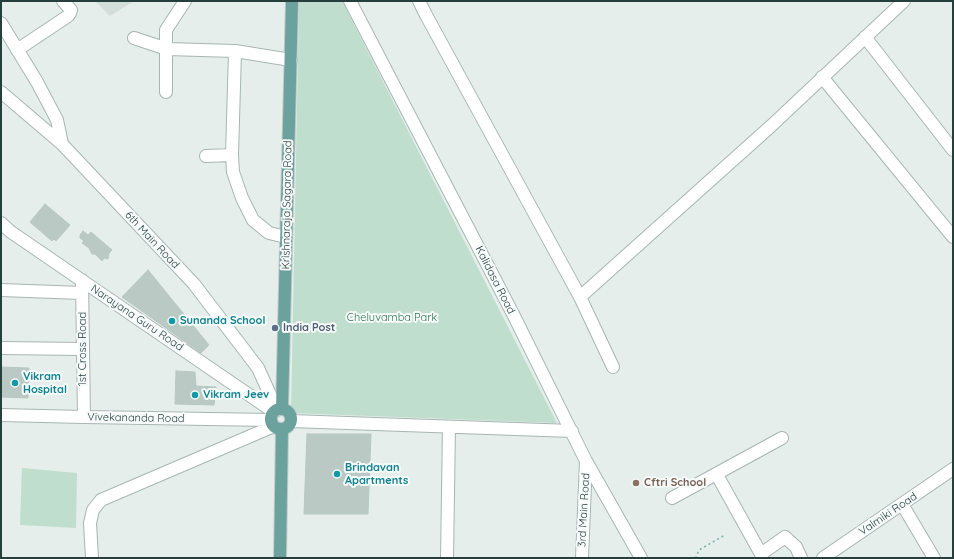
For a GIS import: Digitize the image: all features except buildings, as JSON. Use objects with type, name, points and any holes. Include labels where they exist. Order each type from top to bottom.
[{"type":"main road","name":"Krishnaraja Sagara Road","points":[[280,558],[279,418],[286,237],[292,1]]},
{"type":"street","points":[[17,50],[68,16],[71,10],[63,1]]},
{"type":"street","points":[[166,92],[166,30],[185,1]]},
{"type":"street","name":"Kalidasa Road","points":[[350,1],[513,314],[586,461],[641,558]]},
{"type":"street","points":[[419,1],[580,297],[614,367]]},
{"type":"street","points":[[580,297],[771,126],[904,1]]},
{"type":"street","points":[[1,24],[37,82],[57,120],[62,144]]},
{"type":"street","points":[[865,37],[953,150]]},
{"type":"street","points":[[134,38],[167,49],[235,51],[291,60]]},
{"type":"street","points":[[235,51],[232,155],[233,172],[242,198],[253,220],[269,233],[286,237]]},
{"type":"street","points":[[822,77],[953,237]]},
{"type":"street","name":"6th Main Road","points":[[1,92],[62,144],[194,284],[258,368],[279,418]]},
{"type":"street","points":[[206,156],[232,155]]},
{"type":"street","name":"Narayana Guru Road","points":[[1,222],[6,231],[82,280],[279,418]]},
{"type":"street","name":"1st Cross Road","points":[[82,280],[84,418]]},
{"type":"street","points":[[1,290],[82,293]]},
{"type":"street","points":[[1,348],[82,349]]},
{"type":"street","name":"Vivekananda Road","points":[[1,415],[84,418],[279,418],[450,427],[572,431]]},
{"type":"street","points":[[92,558],[90,523],[92,510],[102,500],[279,418]]},
{"type":"street","points":[[447,558],[450,427]]},
{"type":"street","points":[[672,498],[717,475],[782,438]]},
{"type":"street","name":"3rd Main Road","points":[[582,558],[586,461]]},
{"type":"street","name":"Valmiki Road","points":[[823,558],[953,469]]},
{"type":"street","points":[[717,475],[758,556],[785,537],[796,547],[801,558]]},
{"type":"street","points":[[902,504],[934,558]]},
{"type":"path","points":[[697,558],[696,557],[699,550],[724,535]]},
{"type":"shaded area","points":[[95,1],[134,1],[110,16]]},
{"type":"green space","name":"Cheluvamba Park","points":[[299,1],[342,1],[557,423],[291,413]]},
{"type":"green space","points":[[22,468],[77,473],[76,528],[20,525]]},
{"type":"place","name":"Sunanda School","points":[[172,321]]},
{"type":"place","name":"India Post","points":[[275,328]]},
{"type":"place","name":"Vikram Hospital","points":[[15,383]]},
{"type":"place","name":"Vikram Jeev","points":[[195,395]]},
{"type":"place","name":"Brindavan Apartments","points":[[337,474]]},
{"type":"place","name":"Cftri School","points":[[636,483]]}]
